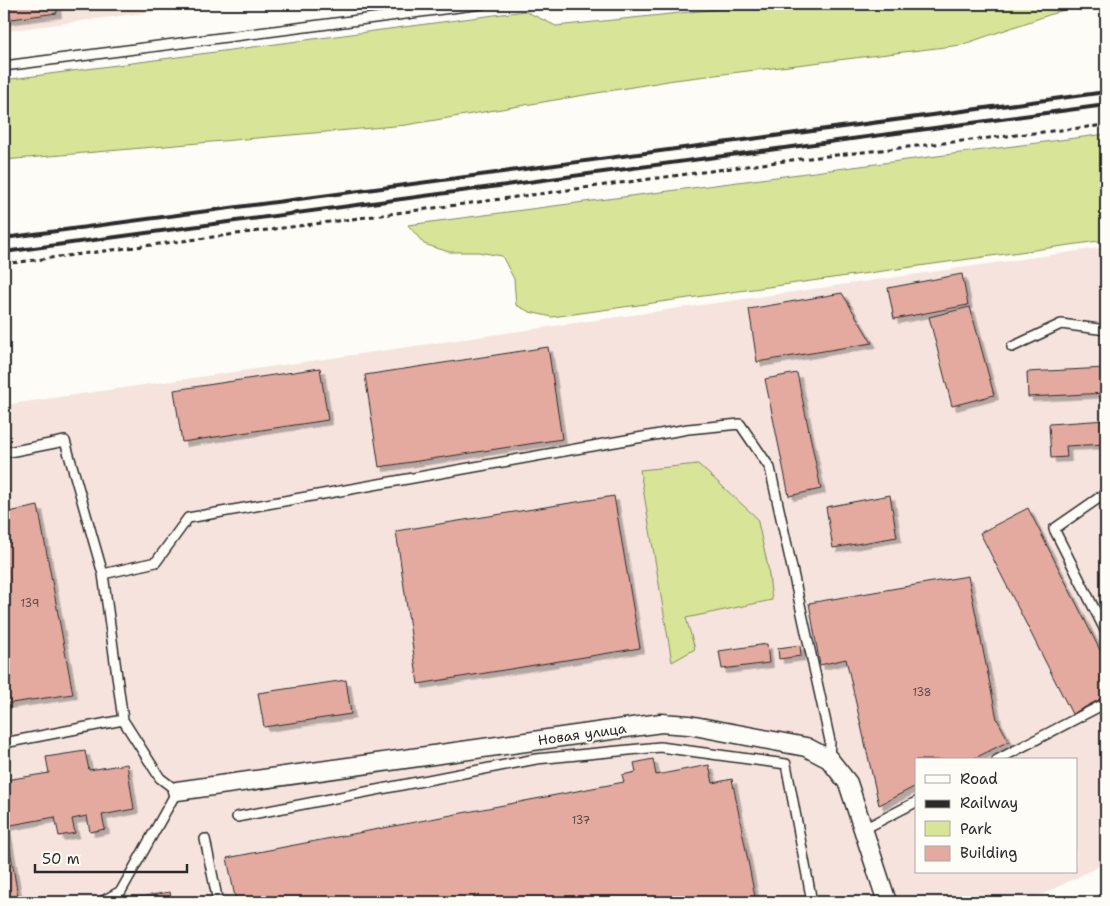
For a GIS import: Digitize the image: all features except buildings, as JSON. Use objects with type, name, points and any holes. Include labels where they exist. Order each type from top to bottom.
[{"type":"street","name":"Новая улица","points":[[177,791],[661,723],[689,725],[806,747],[829,759],[848,783],[887,902]]},
{"type":"lane","points":[[4,66],[482,4]]},
{"type":"lane","points":[[1012,347],[1061,324],[1106,330]]},
{"type":"lane","points":[[103,574],[156,562],[188,518],[688,429],[740,424],[770,468],[830,741],[829,759]]},
{"type":"lane","points":[[4,453],[65,441],[103,574],[122,720],[160,778],[177,791],[121,891],[101,902]]},
{"type":"lane","points":[[1106,493],[1054,529],[1106,632]]},
{"type":"lane","points":[[1001,758],[1106,703]]},
{"type":"lane","points":[[4,743],[122,720]]},
{"type":"lane","points":[[237,817],[536,759],[660,747],[786,764],[812,902]]},
{"type":"lane","points":[[864,830],[915,803]]},
{"type":"lane","points":[[205,839],[218,902]]},
{"type":"path","points":[[4,264],[792,160],[1106,125]]},
{"type":"shaded area","points":[[4,4],[213,4],[4,31]]},
{"type":"shaded area","points":[[1106,247],[1106,817],[1101,820],[1106,830],[1106,863],[1027,902],[4,902],[4,405]]},
{"type":"green space","points":[[766,4],[1081,4],[961,45],[674,80],[406,125],[4,160],[4,80],[525,11],[556,26]]},
{"type":"green space","points":[[1106,134],[1106,240],[552,317],[530,312],[516,305],[514,279],[502,256],[478,252],[449,252],[424,244],[408,225]]},
{"type":"green space","points":[[698,464],[757,518],[768,567],[772,600],[686,618],[695,649],[672,662],[640,470]]},
{"type":"railway","points":[[4,238],[1106,92]]},
{"type":"railway","points":[[4,252],[1106,105]]}]
